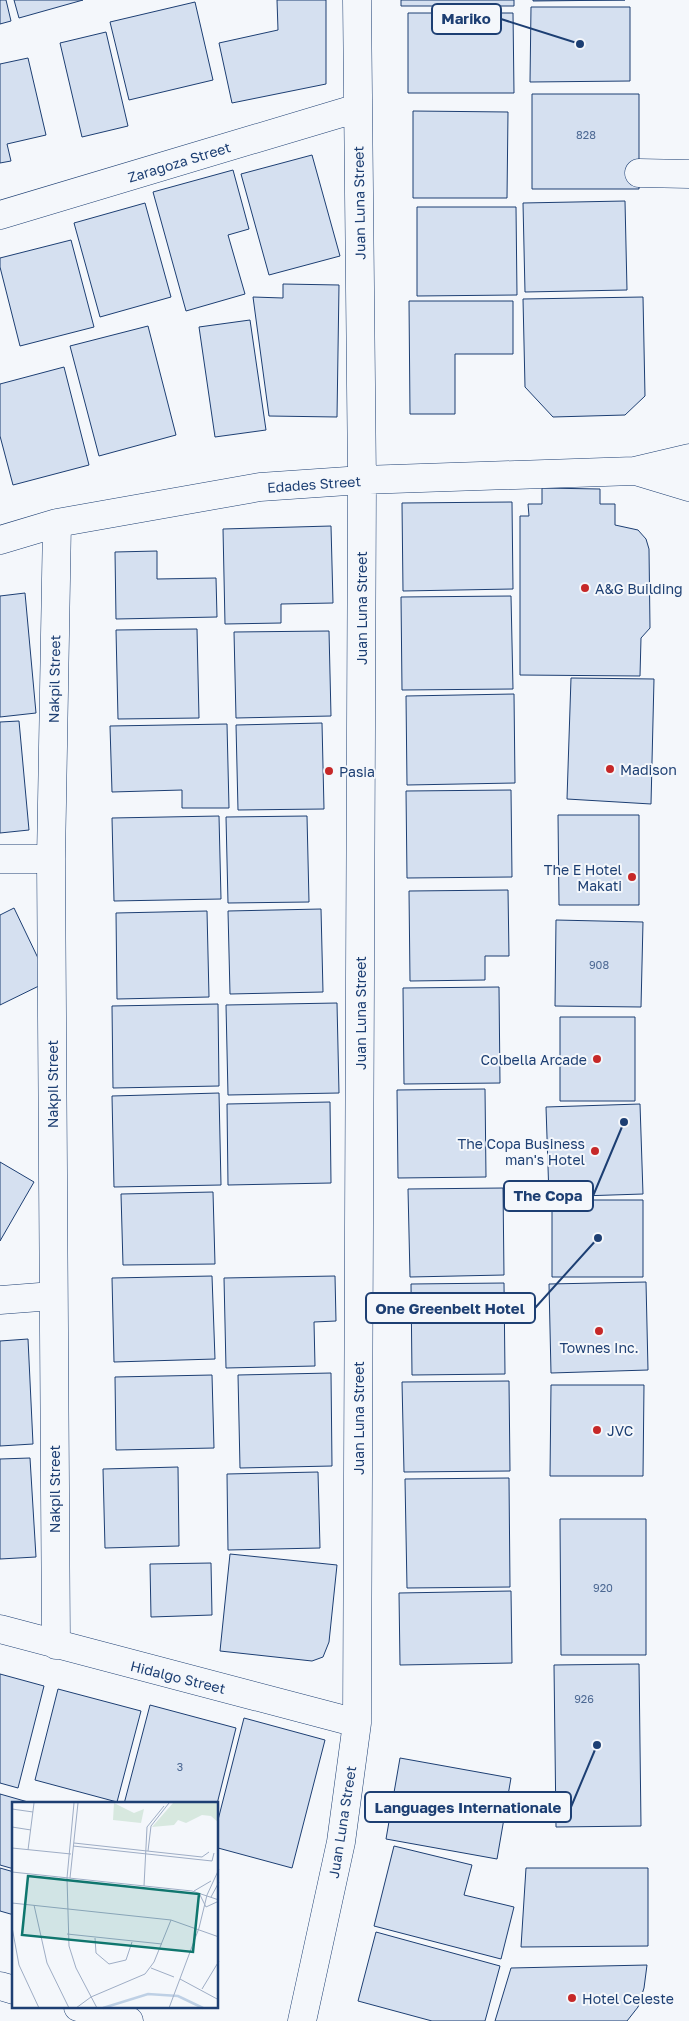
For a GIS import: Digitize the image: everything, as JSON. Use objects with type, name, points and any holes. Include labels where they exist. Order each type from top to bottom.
[{"type":"street","name":"Juan Luna Street","points":[[302,2021],[341,1842],[356,1723],[362,480],[356,0]]},
{"type":"street","name":"Zaragoza Street","points":[[0,215],[358,108]]},
{"type":"street","points":[[639,173],[689,174]]},
{"type":"street","name":"Edades Street","points":[[0,540],[57,523],[260,488],[362,480],[634,471],[689,458]]},
{"type":"street","name":"Edades Street","points":[[634,471],[689,487]]},
{"type":"street","name":"Nakpil Street","points":[[56,1645],[51,859],[57,523]]},
{"type":"street","points":[[0,859],[51,859]]},
{"type":"street","points":[[0,1300],[53,1296]]},
{"type":"street","name":"Hidalgo Street","points":[[0,1629],[356,1723]]},
{"type":"street","points":[[82,2008],[129,2021]]},
{"type":"building","points":[[0,0],[6,0],[11,21],[0,24]]},
{"type":"building","points":[[14,0],[83,0],[19,18]]},
{"type":"building","points":[[277,0],[326,0],[326,84],[232,103],[219,43],[278,30]]},
{"type":"building","points":[[401,0],[514,0],[514,6],[401,6]]},
{"type":"building","points":[[533,0],[625,0],[533,1]]},
{"type":"building","points":[[195,2],[213,80],[129,100],[110,22]]},
{"type":"building","points":[[531,7],[630,7],[630,81],[530,82]]},
{"type":"building","points":[[408,13],[513,13],[514,93],[408,93]]},
{"type":"building","points":[[106,32],[128,126],[82,137],[60,43]]},
{"type":"building","points":[[28,58],[46,135],[7,144],[11,161],[0,163],[0,64]]},
{"type":"building","points":[[532,94],[639,94],[639,189],[532,189]]},
{"type":"building","points":[[413,111],[508,112],[507,198],[413,198]]},
{"type":"building","points":[[312,155],[340,256],[269,275],[241,174]]},
{"type":"building","points":[[233,170],[249,229],[228,235],[245,294],[186,311],[153,192]]},
{"type":"building","points":[[625,201],[627,290],[525,292],[523,203]]},
{"type":"building","points":[[145,203],[171,297],[100,317],[74,223]]},
{"type":"building","points":[[417,207],[516,207],[517,295],[417,296]]},
{"type":"building","points":[[71,240],[94,327],[20,346],[0,267],[0,258]]},
{"type":"building","points":[[283,284],[339,285],[337,417],[269,416],[253,297],[283,298]]},
{"type":"building","points":[[643,297],[645,396],[625,415],[553,417],[525,387],[523,299]]},
{"type":"building","points":[[409,301],[513,301],[513,354],[455,354],[455,414],[410,414]]},
{"type":"building","points":[[250,320],[266,430],[215,437],[199,327]]},
{"type":"building","points":[[148,326],[176,435],[99,456],[70,346]]},
{"type":"building","points":[[64,367],[89,465],[13,485],[0,436],[0,384]]},
{"type":"building","name":"A&G Building","points":[[542,488],[600,489],[600,504],[615,504],[615,525],[638,530],[646,539],[649,549],[650,628],[641,638],[640,676],[520,675],[520,516],[529,516],[528,504],[542,504]]},
{"type":"building","points":[[512,502],[513,589],[403,591],[402,503]]},
{"type":"building","points":[[331,526],[333,603],[281,604],[281,623],[225,624],[223,529]]},
{"type":"building","points":[[157,551],[157,579],[216,578],[217,617],[116,619],[115,552]]},
{"type":"building","points":[[25,593],[36,713],[0,717],[0,596]]},
{"type":"building","points":[[511,596],[513,689],[402,690],[401,597]]},
{"type":"building","points":[[197,629],[199,718],[118,719],[116,630]]},
{"type":"building","points":[[329,631],[331,716],[236,718],[234,632]]},
{"type":"building","name":"Madison","points":[[571,678],[654,679],[651,804],[567,799]]},
{"type":"building","points":[[514,694],[515,783],[407,785],[406,696]]},
{"type":"building","points":[[19,721],[29,830],[0,833],[0,722]]},
{"type":"building","points":[[322,723],[324,809],[238,810],[236,725]]},
{"type":"building","points":[[227,724],[229,808],[182,808],[182,790],[112,792],[110,726]]},
{"type":"building","points":[[511,790],[512,877],[407,878],[406,791]]},
{"type":"building","points":[[558,815],[639,815],[639,905],[559,905]]},
{"type":"building","points":[[219,816],[221,899],[114,901],[112,818]]},
{"type":"building","points":[[307,816],[309,902],[228,903],[226,817]]},
{"type":"building","points":[[508,890],[509,956],[485,956],[485,980],[410,981],[409,891]]},
{"type":"building","points":[[14,908],[49,981],[0,1005],[0,915]]},
{"type":"building","points":[[321,909],[323,992],[230,994],[228,911]]},
{"type":"building","points":[[207,911],[209,997],[117,999],[116,913]]},
{"type":"building","points":[[556,920],[643,922],[641,1007],[555,1006]]},
{"type":"building","points":[[499,987],[500,1083],[404,1084],[403,988]]},
{"type":"building","points":[[337,1003],[339,1093],[228,1095],[226,1005]]},
{"type":"building","points":[[218,1004],[219,1086],[113,1088],[112,1006]]},
{"type":"building","name":"Colbella Arcade","points":[[560,1017],[635,1017],[635,1101],[560,1101]]},
{"type":"building","points":[[485,1089],[486,1177],[398,1178],[397,1090]]},
{"type":"building","points":[[219,1093],[221,1185],[114,1187],[112,1096]]},
{"type":"building","points":[[330,1102],[331,1183],[228,1185],[227,1104]]},
{"type":"building","name":"The Copa Business man's Hotel","points":[[640,1104],[643,1194],[549,1197],[546,1107]]},
{"type":"building","points":[[0,1162],[34,1182],[0,1241]]},
{"type":"building","points":[[503,1188],[504,1275],[410,1277],[408,1189]]},
{"type":"building","points":[[213,1192],[215,1264],[123,1265],[121,1194]]},
{"type":"building","points":[[552,1200],[643,1200],[643,1277],[552,1277]]},
{"type":"building","points":[[212,1276],[215,1359],[114,1362],[112,1278]]},
{"type":"building","points":[[335,1276],[336,1321],[314,1322],[315,1366],[226,1368],[224,1278]]},
{"type":"building","name":"Townes Inc.","points":[[646,1282],[648,1370],[551,1373],[549,1284]]},
{"type":"building","points":[[504,1283],[505,1374],[412,1375],[411,1284]]},
{"type":"building","points":[[28,1339],[33,1444],[0,1446],[0,1341]]},
{"type":"building","points":[[331,1373],[332,1466],[240,1468],[238,1375]]},
{"type":"building","points":[[212,1375],[214,1448],[116,1450],[115,1377]]},
{"type":"building","points":[[509,1381],[510,1471],[404,1472],[402,1382]]},
{"type":"building","name":"JVC","points":[[551,1385],[644,1385],[643,1476],[550,1476]]},
{"type":"building","points":[[30,1458],[36,1557],[0,1559],[0,1459]]},
{"type":"building","points":[[178,1467],[179,1546],[105,1548],[103,1469]]},
{"type":"building","points":[[318,1472],[320,1548],[228,1550],[227,1474]]},
{"type":"building","points":[[509,1478],[510,1587],[407,1588],[405,1479]]},
{"type":"building","points":[[560,1519],[646,1519],[646,1655],[561,1655]]},
{"type":"building","points":[[230,1554],[337,1565],[329,1642],[323,1657],[312,1661],[220,1651]]},
{"type":"building","points":[[211,1563],[212,1615],[151,1617],[150,1564]]},
{"type":"building","points":[[511,1591],[512,1663],[400,1665],[399,1593]]},
{"type":"building","points":[[639,1664],[641,1826],[556,1827],[554,1665]]},
{"type":"building","points":[[0,1674],[44,1686],[18,1788],[0,1783]]},
{"type":"building","points":[[58,1689],[141,1711],[117,1802],[35,1780]]},
{"type":"building","points":[[150,1705],[236,1728],[218,1802],[125,1802]]},
{"type":"building","points":[[244,1718],[325,1740],[292,1868],[219,1848],[219,1816]]},
{"type":"building","points":[[400,1758],[511,1778],[497,1859],[386,1839]]},
{"type":"building","points":[[0,1794],[28,1802],[12,1802],[12,1868],[0,1865]]},
{"type":"building","points":[[394,1846],[472,1865],[464,1895],[514,1907],[501,1959],[374,1926]]},
{"type":"building","points":[[0,1868],[12,1871],[12,1914],[0,1911]]},
{"type":"building","points":[[526,1868],[648,1868],[648,1946],[521,1947]]},
{"type":"building","points":[[376,1932],[500,1966],[485,2021],[432,2021],[358,2001]]},
{"type":"building","name":"Hotel Celeste","points":[[647,1965],[644,1988],[638,2007],[627,2021],[495,2021],[511,1968]]},
{"type":"place","name":"Mariko","points":[[580,44]]},
{"type":"place","name":"A&G Building","points":[[585,588]]},
{"type":"place","name":"Madison","points":[[610,769]]},
{"type":"place","name":"Pasia","points":[[329,771]]},
{"type":"place","name":"The E Hotel Makati","points":[[632,877]]},
{"type":"place","name":"Colbella Arcade","points":[[597,1059]]},
{"type":"place","name":"The Copa","points":[[624,1122]]},
{"type":"place","name":"The Copa Business man's Hotel","points":[[595,1151]]},
{"type":"place","name":"One Greenbelt Hotel","points":[[598,1238]]},
{"type":"place","name":"Townes Inc.","points":[[599,1331]]},
{"type":"place","name":"JVC","points":[[597,1430]]},
{"type":"place","name":"Languages Internationale","points":[[597,1745]]},
{"type":"place","name":"Hotel Celeste","points":[[572,1998]]}]
